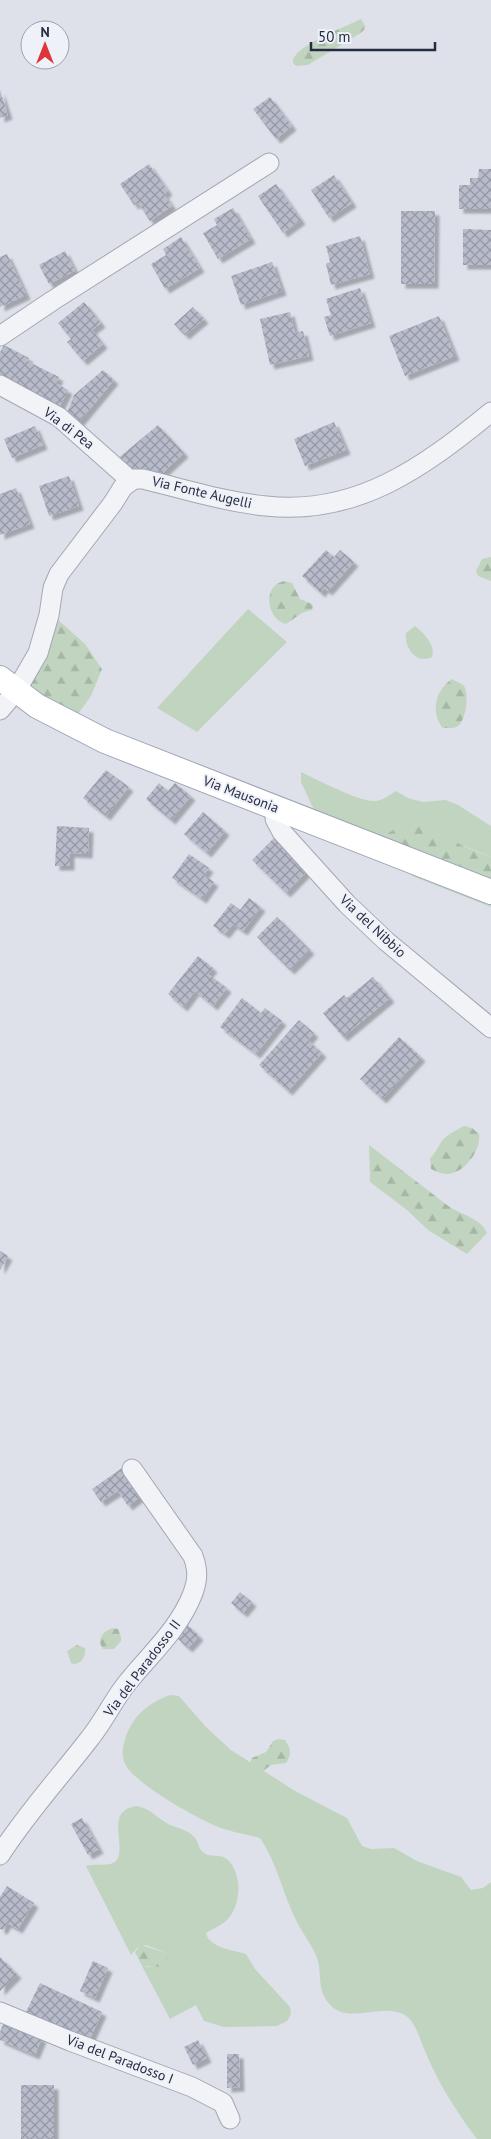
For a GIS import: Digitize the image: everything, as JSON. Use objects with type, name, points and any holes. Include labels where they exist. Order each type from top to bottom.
[{"type":"main road","name":"Via Mausonia","points":[[8,684],[57,717],[105,741],[491,892]]},
{"type":"street","points":[[0,336],[269,163]]},
{"type":"street","name":"Via di Pea","points":[[0,385],[59,417],[130,480]]},
{"type":"street","name":"Via Fonte Augelli","points":[[130,480],[143,479],[266,506],[330,505],[354,498],[398,478],[434,457],[491,412]]},
{"type":"street","points":[[0,710],[8,684],[41,644],[49,615],[53,588],[59,574],[130,480]]},
{"type":"street","name":"Via del Nibbio","points":[[277,809],[275,819],[282,832],[347,904],[386,941],[491,1028]]},
{"type":"street","name":"Via del Paradosso II","points":[[0,1856],[13,1834],[93,1735],[123,1689],[171,1632],[192,1594],[197,1579],[197,1568],[193,1556],[132,1469]]},
{"type":"street","name":"Via del Paradosso I","points":[[0,2012],[210,2095],[223,2103],[230,2119]]},
{"type":"green space","points":[[361,19],[365,26],[364,30],[359,34],[308,65],[297,66],[293,63],[301,50],[310,44]]},
{"type":"green space","points":[[491,557],[491,581],[478,576],[476,571],[482,559]]},
{"type":"green space","points":[[284,581],[292,583],[300,599],[312,604],[313,607],[312,610],[302,613],[286,624],[274,616],[269,602],[272,589]]},
{"type":"green space","points":[[248,609],[287,642],[197,732],[157,708]]},
{"type":"green space","points":[[56,618],[85,644],[102,669],[91,696],[78,714],[44,696],[28,682]]},
{"type":"green space","points":[[415,626],[431,644],[432,657],[421,659],[416,657],[409,649],[406,633]]},
{"type":"green space","points":[[452,679],[463,685],[467,699],[466,706],[461,723],[458,726],[443,728],[437,716],[436,702],[442,689]]},
{"type":"green space","points":[[301,772],[338,790],[367,800],[380,800],[396,791],[408,798],[423,802],[446,800],[458,805],[491,826],[491,857],[452,841],[396,828],[381,838],[315,812],[301,782]]},
{"type":"green space","points":[[408,823],[430,830],[491,857],[491,882],[381,838]]},
{"type":"green space","points":[[416,871],[491,902],[491,907],[412,876]]},
{"type":"green space","points":[[464,1126],[472,1128],[479,1134],[477,1147],[470,1160],[465,1166],[452,1173],[442,1174],[431,1169],[430,1158],[442,1141]]},
{"type":"green space","points":[[369,1145],[447,1205],[480,1223],[487,1233],[467,1254],[428,1230],[407,1210],[370,1182]]},
{"type":"green space","points":[[112,1628],[118,1629],[121,1641],[114,1649],[103,1649],[100,1639]]},
{"type":"green space","points":[[77,1645],[85,1648],[85,1654],[81,1661],[74,1664],[71,1663],[67,1651]]},
{"type":"green space","points":[[170,1695],[179,1696],[206,1727],[231,1750],[295,1791],[347,1818],[362,1846],[371,1849],[394,1848],[417,1861],[461,1877],[471,1890],[483,1888],[491,1882],[491,2139],[477,2139],[462,2118],[436,2074],[417,2031],[409,2018],[395,2011],[344,2013],[335,2009],[327,2001],[322,1990],[317,1958],[290,1908],[271,1857],[260,1838],[206,1822],[166,1799],[140,1781],[125,1764],[123,1747],[132,1724],[145,1708]]},
{"type":"green space","points":[[278,1739],[285,1740],[290,1748],[290,1754],[286,1763],[271,1765],[263,1771],[250,1763],[252,1758],[266,1752],[273,1741]]},
{"type":"green space","points":[[137,1806],[146,1809],[170,1825],[189,1833],[196,1839],[204,1853],[223,1857],[234,1868],[238,1883],[235,1908],[226,1921],[206,1933],[208,1938],[217,1945],[246,1954],[255,1969],[290,2007],[291,2014],[287,2021],[277,2026],[224,2027],[204,2021],[196,2005],[170,2019],[142,1966],[150,1967],[166,1953],[146,1945],[137,1948],[131,1955],[86,1866],[110,1864],[116,1861],[120,1847],[118,1830],[121,1814],[127,1809]]},
{"type":"green space","points":[[141,1945],[166,1953],[168,1959],[164,1967],[142,1966],[135,1952]]},
{"type":"building","points":[[0,90],[8,115],[0,118]]},
{"type":"building","points":[[270,97],[292,126],[276,139],[253,109]]},
{"type":"building","points":[[149,164],[168,191],[164,194],[172,206],[150,221],[138,203],[134,205],[120,184]]},
{"type":"building","points":[[479,169],[491,169],[491,209],[459,209],[459,185],[470,185],[470,178],[478,178]]},
{"type":"building","points":[[334,175],[352,203],[329,218],[311,190]]},
{"type":"building","points":[[276,184],[301,220],[283,233],[258,196]]},
{"type":"building","points":[[233,208],[251,239],[218,259],[203,233],[217,225],[214,219]]},
{"type":"building","points":[[401,211],[435,211],[434,284],[401,284]]},
{"type":"building","points":[[463,229],[491,230],[491,265],[463,265]]},
{"type":"building","points":[[360,236],[370,274],[331,285],[326,264],[330,262],[326,246]]},
{"type":"building","points":[[181,237],[200,268],[165,289],[151,264],[166,255],[163,249]]},
{"type":"building","points":[[65,251],[75,271],[49,284],[39,265]]},
{"type":"building","points":[[7,254],[26,295],[0,307],[0,257]]},
{"type":"building","points":[[272,262],[282,291],[241,305],[231,276]]},
{"type":"building","points":[[360,288],[371,323],[330,336],[324,317],[331,315],[326,299]]},
{"type":"building","points":[[84,302],[101,323],[92,330],[103,344],[83,361],[67,342],[71,339],[58,323]]},
{"type":"building","points":[[193,307],[204,319],[185,335],[174,324]]},
{"type":"building","points":[[290,312],[295,333],[303,331],[309,356],[270,365],[260,319]]},
{"type":"building","points":[[439,316],[455,356],[405,376],[389,336]]},
{"type":"building","points":[[4,345],[29,358],[27,361],[59,377],[56,383],[68,390],[59,408],[0,378],[0,352]]},
{"type":"building","points":[[103,370],[114,380],[79,422],[67,413],[74,395]]},
{"type":"building","points":[[334,422],[346,450],[305,466],[294,439]]},
{"type":"building","points":[[158,425],[184,453],[157,478],[143,474],[116,460]]},
{"type":"building","points":[[35,426],[43,445],[12,458],[4,439]]},
{"type":"building","points":[[69,476],[79,506],[49,516],[39,486]]},
{"type":"building","points":[[16,488],[30,524],[0,535],[0,494]]},
{"type":"building","points":[[326,550],[334,557],[340,550],[354,562],[328,591],[324,588],[321,593],[302,576]]},
{"type":"building","points":[[106,770],[129,787],[106,816],[83,798]]},
{"type":"building","points":[[159,783],[168,791],[175,783],[191,796],[171,820],[146,799]]},
{"type":"building","points":[[203,812],[225,831],[207,853],[184,834]]},
{"type":"building","points":[[57,826],[89,828],[88,854],[70,853],[70,866],[55,866]]},
{"type":"building","points":[[276,836],[310,868],[286,893],[252,860]]},
{"type":"building","points":[[189,854],[209,868],[204,875],[214,882],[202,899],[172,878]]},
{"type":"building","points":[[249,898],[261,907],[243,931],[233,924],[225,934],[213,926],[231,903],[240,910]]},
{"type":"building","points":[[277,917],[310,950],[290,970],[257,937]]},
{"type":"building","points":[[198,956],[213,968],[208,974],[227,988],[213,1006],[195,991],[183,1007],[168,994]]},
{"type":"building","points":[[373,977],[390,998],[343,1037],[323,1013],[344,995],[347,998]]},
{"type":"building","points":[[242,998],[261,1013],[265,1008],[282,1021],[256,1054],[220,1027]]},
{"type":"building","points":[[299,1020],[314,1033],[308,1040],[322,1053],[288,1091],[259,1065]]},
{"type":"building","points":[[399,1037],[421,1057],[382,1099],[360,1079]]},
{"type":"building","points":[[0,1251],[8,1256],[0,1270]]},
{"type":"building","points":[[122,1468],[141,1496],[128,1506],[118,1491],[101,1502],[92,1489]]},
{"type":"building","points":[[240,1592],[252,1602],[243,1613],[231,1603]]},
{"type":"building","points":[[188,1625],[199,1636],[188,1648],[177,1638]]},
{"type":"building","points":[[82,1818],[99,1849],[88,1855],[71,1824]]},
{"type":"building","points":[[7,1886],[34,1903],[18,1929],[7,1923],[3,1930],[0,1929],[0,1897]]},
{"type":"building","points":[[0,1957],[17,1974],[0,1991]]},
{"type":"building","points":[[93,1961],[108,1968],[95,1998],[80,1991]]},
{"type":"building","points":[[40,1983],[102,2012],[89,2041],[26,2012]]},
{"type":"building","points":[[4,2022],[42,2038],[35,2055],[0,2040],[0,2032]]},
{"type":"building","points":[[198,2040],[207,2058],[193,2065],[184,2047]]},
{"type":"building","points":[[227,2054],[239,2054],[240,2087],[227,2088]]},
{"type":"building","points":[[21,2085],[54,2085],[54,2139],[21,2139]]}]
